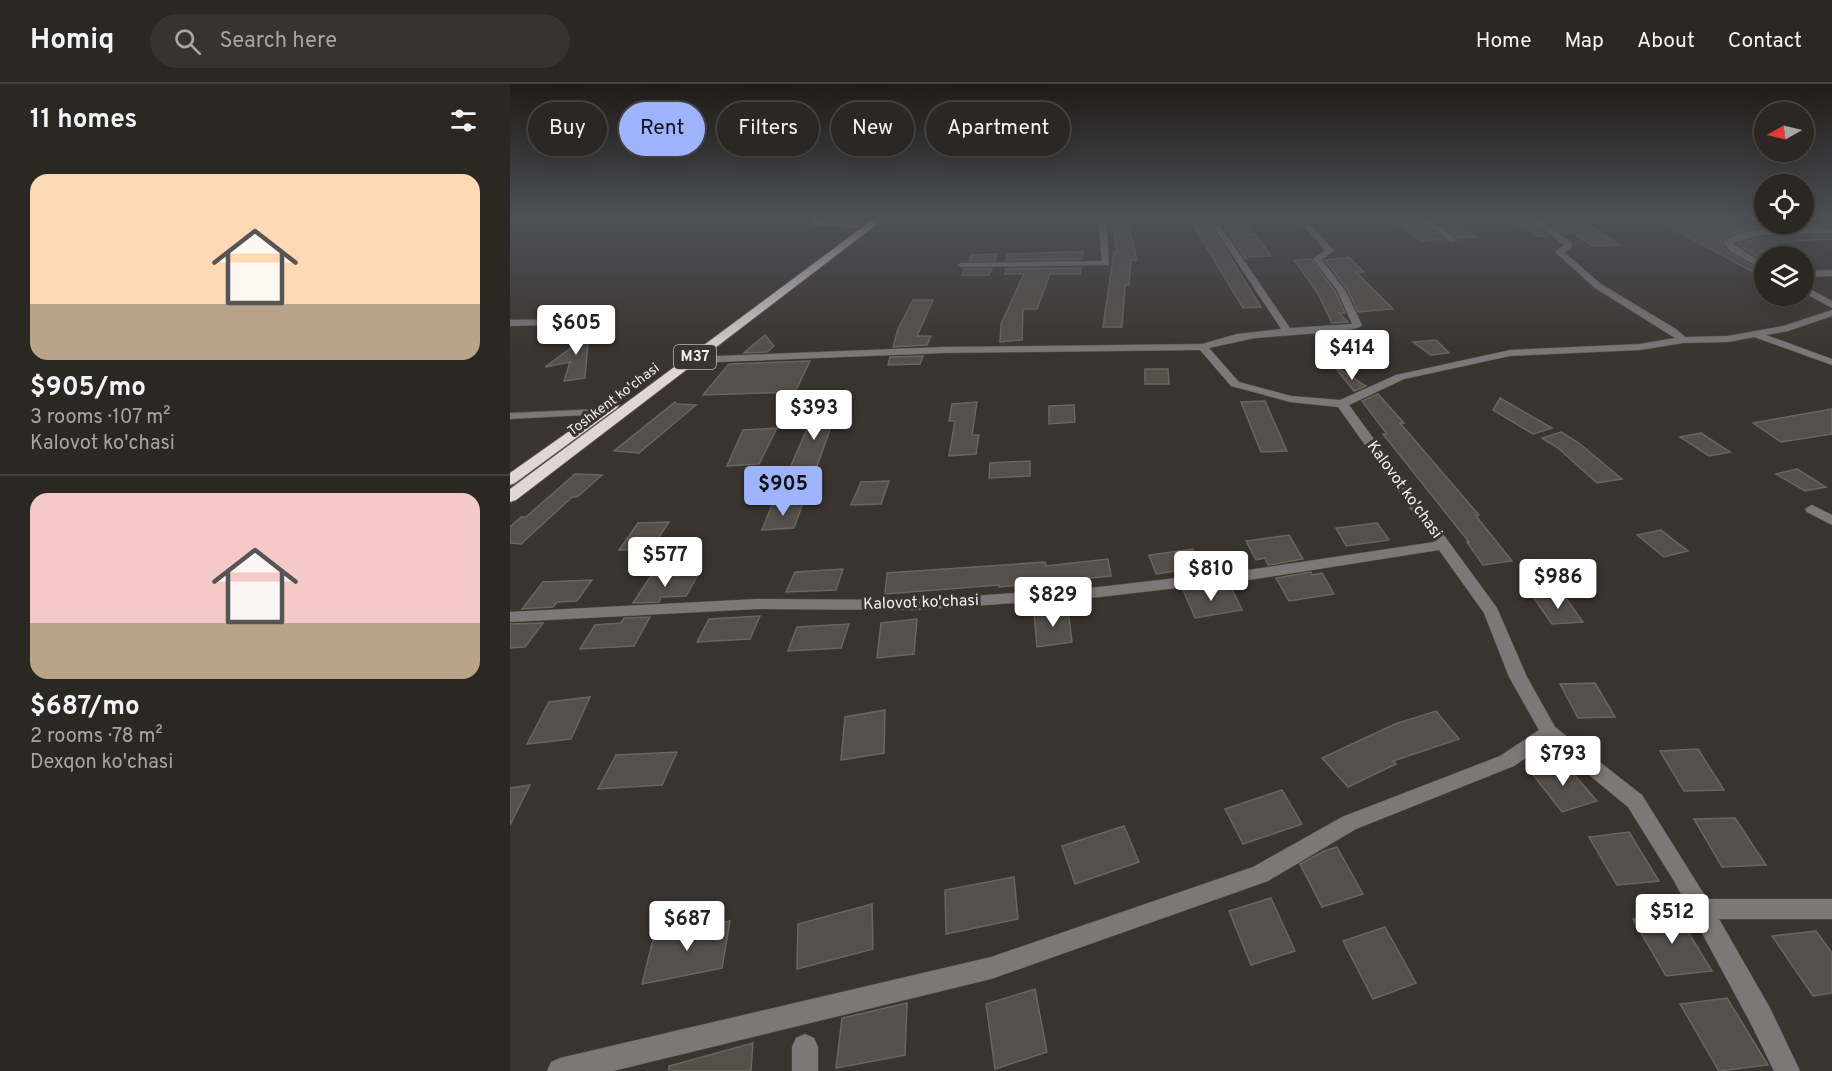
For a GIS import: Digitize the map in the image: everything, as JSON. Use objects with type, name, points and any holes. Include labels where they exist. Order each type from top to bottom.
[{"type":"highway","name":"Toshkent ko'chasi","points":[[510,480],[805,264]]},
{"type":"highway","name":"Toshkent ko'chasi","points":[[510,497],[820,264]]},
{"type":"street","points":[[961,265],[1029,264]]},
{"type":"street","points":[[1242,264],[1288,332]]},
{"type":"street","points":[[692,360],[943,350],[1203,347],[1219,341],[1288,332],[1346,328],[1356,325],[1341,290],[1321,264]]},
{"type":"street","points":[[1572,264],[1599,285],[1673,331],[1683,340]]},
{"type":"street","points":[[1814,274],[1832,273]]},
{"type":"street","points":[[1814,294],[1832,305]]},
{"type":"street","points":[[1203,347],[1235,384],[1290,399],[1342,404],[1400,377],[1510,353],[1640,347],[1683,340],[1756,335],[1832,314]]},
{"type":"street","points":[[510,323],[577,321]]},
{"type":"street","points":[[1756,335],[1832,362]]},
{"type":"street","name":"Kalovot ko'chasi","points":[[510,617],[757,604],[915,605],[1099,592],[1255,574],[1444,545],[1342,404]]},
{"type":"street","points":[[510,416],[602,412]]},
{"type":"street","points":[[1812,509],[1832,521]]},
{"type":"street","points":[[1444,545],[1491,612],[1518,677],[1549,732],[1635,801],[1702,909],[1761,1017],[1787,1071]]},
{"type":"street","points":[[560,1071],[990,968],[1260,874],[1349,823],[1506,761],[1549,732]]},
{"type":"street","points":[[1702,909],[1832,909]]},
{"type":"building","points":[[1112,264],[1131,264],[1129,285],[1125,285],[1122,327],[1103,327]]},
{"type":"building","points":[[1217,264],[1234,264],[1261,307],[1243,308]]},
{"type":"building","points":[[1297,264],[1315,264],[1335,291],[1345,313],[1339,313],[1348,322],[1332,323],[1317,292]]},
{"type":"building","points":[[1328,264],[1356,264],[1364,272],[1356,272],[1393,309],[1358,312],[1347,289]]},
{"type":"building","points":[[1738,264],[1754,266],[1754,273]]},
{"type":"building","points":[[1081,268],[1080,274],[1050,274],[1037,309],[1023,309],[1022,340],[1000,342],[1001,324],[1024,274],[1005,274],[1006,269]]},
{"type":"building","points":[[965,269],[992,269],[989,275],[962,275]]},
{"type":"building","points":[[913,300],[933,300],[917,336],[931,336],[927,345],[893,347],[898,329]]},
{"type":"building","points":[[584,320],[590,321],[585,378],[564,381],[570,362],[545,367],[576,344]]},
{"type":"building","points":[[1357,330],[1367,340],[1341,343],[1337,334]]},
{"type":"building","points":[[765,335],[774,346],[767,352],[744,353]]},
{"type":"building","points":[[1436,340],[1449,353],[1431,355],[1413,342]]},
{"type":"building","points":[[923,356],[920,364],[888,365],[890,357]]},
{"type":"building","points":[[810,361],[795,392],[703,395],[729,364]]},
{"type":"building","points":[[1145,369],[1168,369],[1169,384],[1145,384]]},
{"type":"building","points":[[1339,369],[1366,386],[1354,391],[1337,370]]},
{"type":"building","points":[[1378,394],[1479,515],[1476,516],[1512,561],[1483,565],[1467,542],[1469,542],[1383,434],[1387,434],[1362,401]]},
{"type":"building","points":[[1500,398],[1552,428],[1533,434],[1493,410]]},
{"type":"building","points":[[1265,401],[1287,451],[1261,452],[1241,402]]},
{"type":"building","points":[[675,402],[696,405],[639,453],[614,451]]},
{"type":"building","points":[[977,402],[972,435],[979,435],[976,454],[949,456],[955,421],[949,421],[952,404]]},
{"type":"building","points":[[1074,405],[1075,422],[1049,424],[1049,406]]},
{"type":"building","points":[[1832,409],[1832,434],[1781,442],[1753,423]]},
{"type":"building","points":[[836,413],[817,466],[790,468],[813,415]]},
{"type":"building","points":[[777,428],[759,464],[727,466],[743,430]]},
{"type":"building","points":[[1561,432],[1579,443],[1622,479],[1597,483],[1558,448],[1542,438]]},
{"type":"building","points":[[1701,433],[1730,452],[1709,456],[1680,437]]},
{"type":"building","points":[[1030,461],[1030,476],[989,478],[990,463]]},
{"type":"building","points":[[1797,469],[1826,487],[1805,491],[1776,474]]},
{"type":"building","points":[[575,474],[602,475],[577,497],[572,497],[521,544],[510,543],[510,527],[521,517],[526,517]]},
{"type":"building","points":[[889,481],[881,504],[851,505],[861,482]]},
{"type":"building","points":[[803,503],[794,528],[762,530],[772,505]]},
{"type":"building","points":[[669,522],[651,549],[619,550],[638,523]]},
{"type":"building","points":[[1377,523],[1389,540],[1346,546],[1336,528]]},
{"type":"building","points":[[1661,530],[1688,551],[1664,557],[1637,535]]},
{"type":"building","points":[[1289,535],[1303,559],[1268,565],[1265,558],[1256,560],[1246,541]]},
{"type":"building","points":[[1193,549],[1203,573],[1177,576],[1176,571],[1156,574],[1149,555]]},
{"type":"building","points":[[1108,559],[1111,576],[999,587],[999,585],[885,594],[887,573],[1045,562],[1046,566]]},
{"type":"building","points":[[843,569],[836,590],[786,592],[795,572]]},
{"type":"building","points":[[1311,572],[1312,575],[1322,573],[1334,594],[1289,601],[1276,578]]},
{"type":"building","points":[[698,575],[686,596],[661,597],[659,602],[633,603],[650,577]]},
{"type":"building","points":[[592,580],[577,601],[557,602],[553,607],[522,609],[543,582]]},
{"type":"building","points":[[1209,587],[1212,592],[1232,589],[1242,610],[1195,618],[1183,590]]},
{"type":"building","points":[[1564,595],[1583,622],[1552,624],[1533,597]]},
{"type":"building","points":[[1068,609],[1072,642],[1037,647],[1034,613]]},
{"type":"building","points":[[760,616],[750,639],[697,642],[709,619]]},
{"type":"building","points":[[650,617],[634,646],[580,649],[595,625],[621,623],[624,618]]},
{"type":"building","points":[[917,619],[914,654],[877,658],[881,623]]},
{"type":"building","points":[[543,623],[525,647],[510,648],[510,624]]},
{"type":"building","points":[[849,624],[841,648],[788,651],[797,627]]},
{"type":"building","points":[[1595,683],[1615,717],[1578,718],[1560,684]]},
{"type":"building","points":[[590,697],[571,739],[527,744],[549,702]]},
{"type":"building","points":[[885,710],[884,753],[841,760],[845,717]]},
{"type":"building","points":[[1436,711],[1459,739],[1393,761],[1396,764],[1348,787],[1322,758],[1395,724]]},
{"type":"building","points":[[1698,749],[1724,790],[1684,791],[1660,751]]},
{"type":"building","points":[[677,752],[662,785],[598,789],[616,755]]},
{"type":"building","points":[[1563,762],[1597,801],[1562,812],[1530,771]]},
{"type":"building","points":[[530,785],[510,825],[510,788]]},
{"type":"building","points":[[1282,790],[1302,824],[1243,844],[1225,809]]},
{"type":"building","points":[[1735,818],[1766,865],[1722,867],[1694,819]]},
{"type":"building","points":[[1124,826],[1139,862],[1075,884],[1062,846]]},
{"type":"building","points":[[1629,832],[1659,881],[1617,885],[1589,837]]},
{"type":"building","points":[[1337,847],[1363,894],[1322,907],[1300,864]]},
{"type":"building","points":[[1014,877],[1018,919],[946,934],[945,890]]},
{"type":"building","points":[[1271,898],[1295,951],[1251,965],[1229,911]]},
{"type":"building","points":[[872,904],[873,949],[797,969],[798,924]]},
{"type":"building","points":[[1677,914],[1712,971],[1666,976],[1633,919]]},
{"type":"building","points":[[730,921],[722,968],[642,984],[654,936]]},
{"type":"building","points":[[1385,927],[1416,983],[1373,999],[1343,941]]},
{"type":"building","points":[[1816,931],[1832,953],[1832,993],[1813,996],[1772,936]]},
{"type":"building","points":[[1035,989],[1047,1052],[995,1069],[986,1004]]},
{"type":"building","points":[[1727,998],[1768,1065],[1719,1071],[1680,1004]]},
{"type":"building","points":[[907,1003],[905,1055],[836,1068],[842,1018]]},
{"type":"building","points":[[753,1043],[751,1071],[669,1071],[669,1066]]}]
